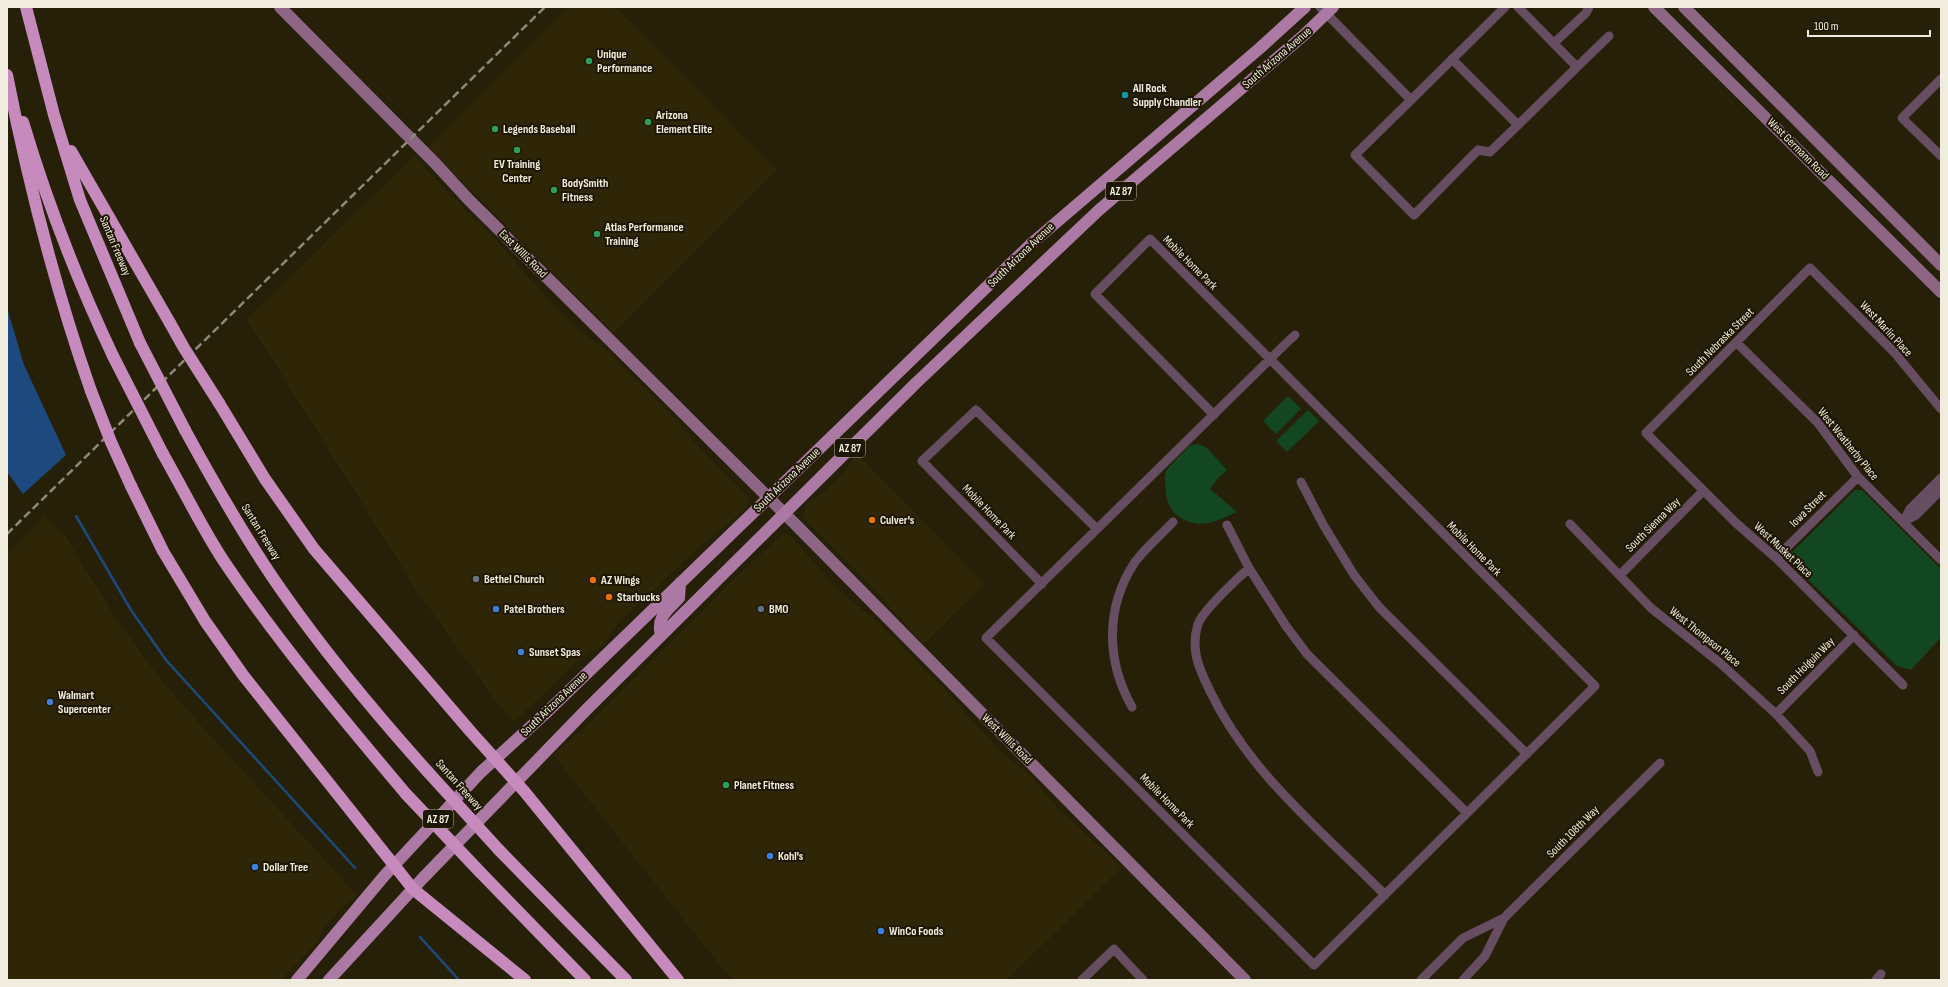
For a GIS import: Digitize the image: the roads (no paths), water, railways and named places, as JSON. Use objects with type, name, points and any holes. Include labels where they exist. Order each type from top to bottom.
[{"type":"highway","name":"Santan Freeway","points":[[26,7],[54,115],[80,200],[140,343],[185,430],[240,526],[281,590],[377,715],[499,850],[626,980]]},
{"type":"highway","points":[[7,67],[52,211],[92,312],[163,454],[222,558],[265,620],[338,713],[406,794],[585,980]]},
{"type":"highway","points":[[7,75],[21,143],[41,226],[61,297],[91,391],[131,486],[164,551],[205,621],[243,676],[413,889],[525,980]]},
{"type":"highway","points":[[54,115],[81,171],[191,360],[265,479],[314,549],[516,782],[678,980]]},
{"type":"main road","name":"South Arizona Avenue","points":[[297,980],[394,865],[481,772],[769,498],[1031,244],[1260,48],[1305,7]]},
{"type":"main road","name":"South Arizona Avenue","points":[[329,980],[413,889],[661,635],[993,308],[1099,210],[1304,35],[1326,9]]},
{"type":"main road","points":[[661,635],[659,628],[660,619],[679,598],[680,583]]},
{"type":"street","name":"East Willis Road","points":[[280,7],[435,163],[469,200],[769,498]]},
{"type":"street","points":[[1505,7],[1355,155],[1414,215],[1478,150],[1490,152],[1609,36]]},
{"type":"street","points":[[1518,7],[1577,67]]},
{"type":"street","points":[[1554,43],[1588,10],[1591,12],[1596,7]]},
{"type":"street","name":"West Germann Road","points":[[1684,7],[1941,265]]},
{"type":"street","points":[[1326,9],[1411,100]]},
{"type":"street","name":"West Germann Road","points":[[1660,9],[1941,292]]},
{"type":"street","points":[[1452,59],[1518,125]]},
{"type":"street","points":[[1941,79],[1902,118],[1941,156]]},
{"type":"street","name":"Mobile Home Park","points":[[1214,414],[1095,294],[1150,239],[1270,359],[1595,686],[1314,965],[986,638],[1270,359],[1294,334]]},
{"type":"street","name":"South Nebraska Street","points":[[1646,432],[1737,343],[1810,268]]},
{"type":"street","name":"West Marlin Place","points":[[1810,268],[1894,352],[1941,409]]},
{"type":"street","name":"West Weatherby Place","points":[[1737,343],[1818,423],[1858,477],[1941,560]]},
{"type":"street","name":"Mobile Home Park","points":[[1042,584],[922,461],[976,410],[1097,529]]},
{"type":"street","name":"West Musket Place","points":[[1646,432],[1703,491],[1776,558],[1902,685]]},
{"type":"street","name":"Iowa Street","points":[[1776,558],[1858,477]]},
{"type":"street","points":[[1903,522],[1910,509],[1941,478]]},
{"type":"street","points":[[1301,482],[1324,526],[1354,575],[1379,607],[1527,754]]},
{"type":"street","points":[[1903,522],[1916,515],[1941,490]]},
{"type":"street","name":"South Sienna Way","points":[[1620,575],[1703,491]]},
{"type":"street","name":"West Willis Road","points":[[769,498],[1245,980]]},
{"type":"street","points":[[1132,707],[1122,690],[1116,666],[1112,640],[1113,616],[1121,591],[1135,562],[1173,522]]},
{"type":"street","name":"West Thompson Place","points":[[1570,524],[1651,608],[1720,663],[1776,714],[1810,751],[1818,772]]},
{"type":"street","points":[[1227,525],[1249,568],[1286,626],[1307,654],[1467,813]]},
{"type":"street","points":[[1249,568],[1224,592],[1199,622],[1194,650],[1202,675],[1220,713],[1255,762],[1282,794],[1385,895]]},
{"type":"street","name":"South Holguin Way","points":[[1776,714],[1854,636]]},
{"type":"street","name":"South 108th Way","points":[[1463,980],[1485,956],[1504,918],[1660,763]]},
{"type":"street","name":"South 108th Way","points":[[1421,980],[1463,938],[1504,918]]},
{"type":"street","points":[[1082,980],[1114,949],[1143,980]]},
{"type":"water","points":[[7,308],[24,365],[66,455],[23,494],[7,472]]},
{"type":"waterway","points":[[76,516],[131,610],[166,660],[355,868]]},
{"type":"waterway","points":[[420,937],[459,980]]},
{"type":"railway","points":[[7,534],[545,7]]},
{"type":"place","name":"Unique Performance","points":[[589,61]]},
{"type":"place","name":"All Rock Supply Chandler","points":[[1125,95]]},
{"type":"place","name":"Arizona Element Elite","points":[[648,122]]},
{"type":"place","name":"Legends Baseball","points":[[495,129]]},
{"type":"place","name":"EV Training Center","points":[[517,150]]},
{"type":"place","name":"BodySmith Fitness","points":[[554,190]]},
{"type":"place","name":"Atlas Performance Training","points":[[597,234]]},
{"type":"place","name":"Culver's","points":[[872,520]]},
{"type":"place","name":"Bethel Church","points":[[476,579]]},
{"type":"place","name":"AZ Wings","points":[[593,580]]},
{"type":"place","name":"Starbucks","points":[[609,597]]},
{"type":"place","name":"Patel Brothers","points":[[496,609]]},
{"type":"place","name":"BMO","points":[[761,609]]},
{"type":"place","name":"Sunset Spas","points":[[521,652]]},
{"type":"place","name":"Walmart Supercenter","points":[[50,702]]},
{"type":"place","name":"Planet Fitness","points":[[726,785]]},
{"type":"place","name":"Kohl's","points":[[770,856]]},
{"type":"place","name":"Dollar Tree","points":[[255,867]]},
{"type":"place","name":"WinCo Foods","points":[[881,931]]}]
